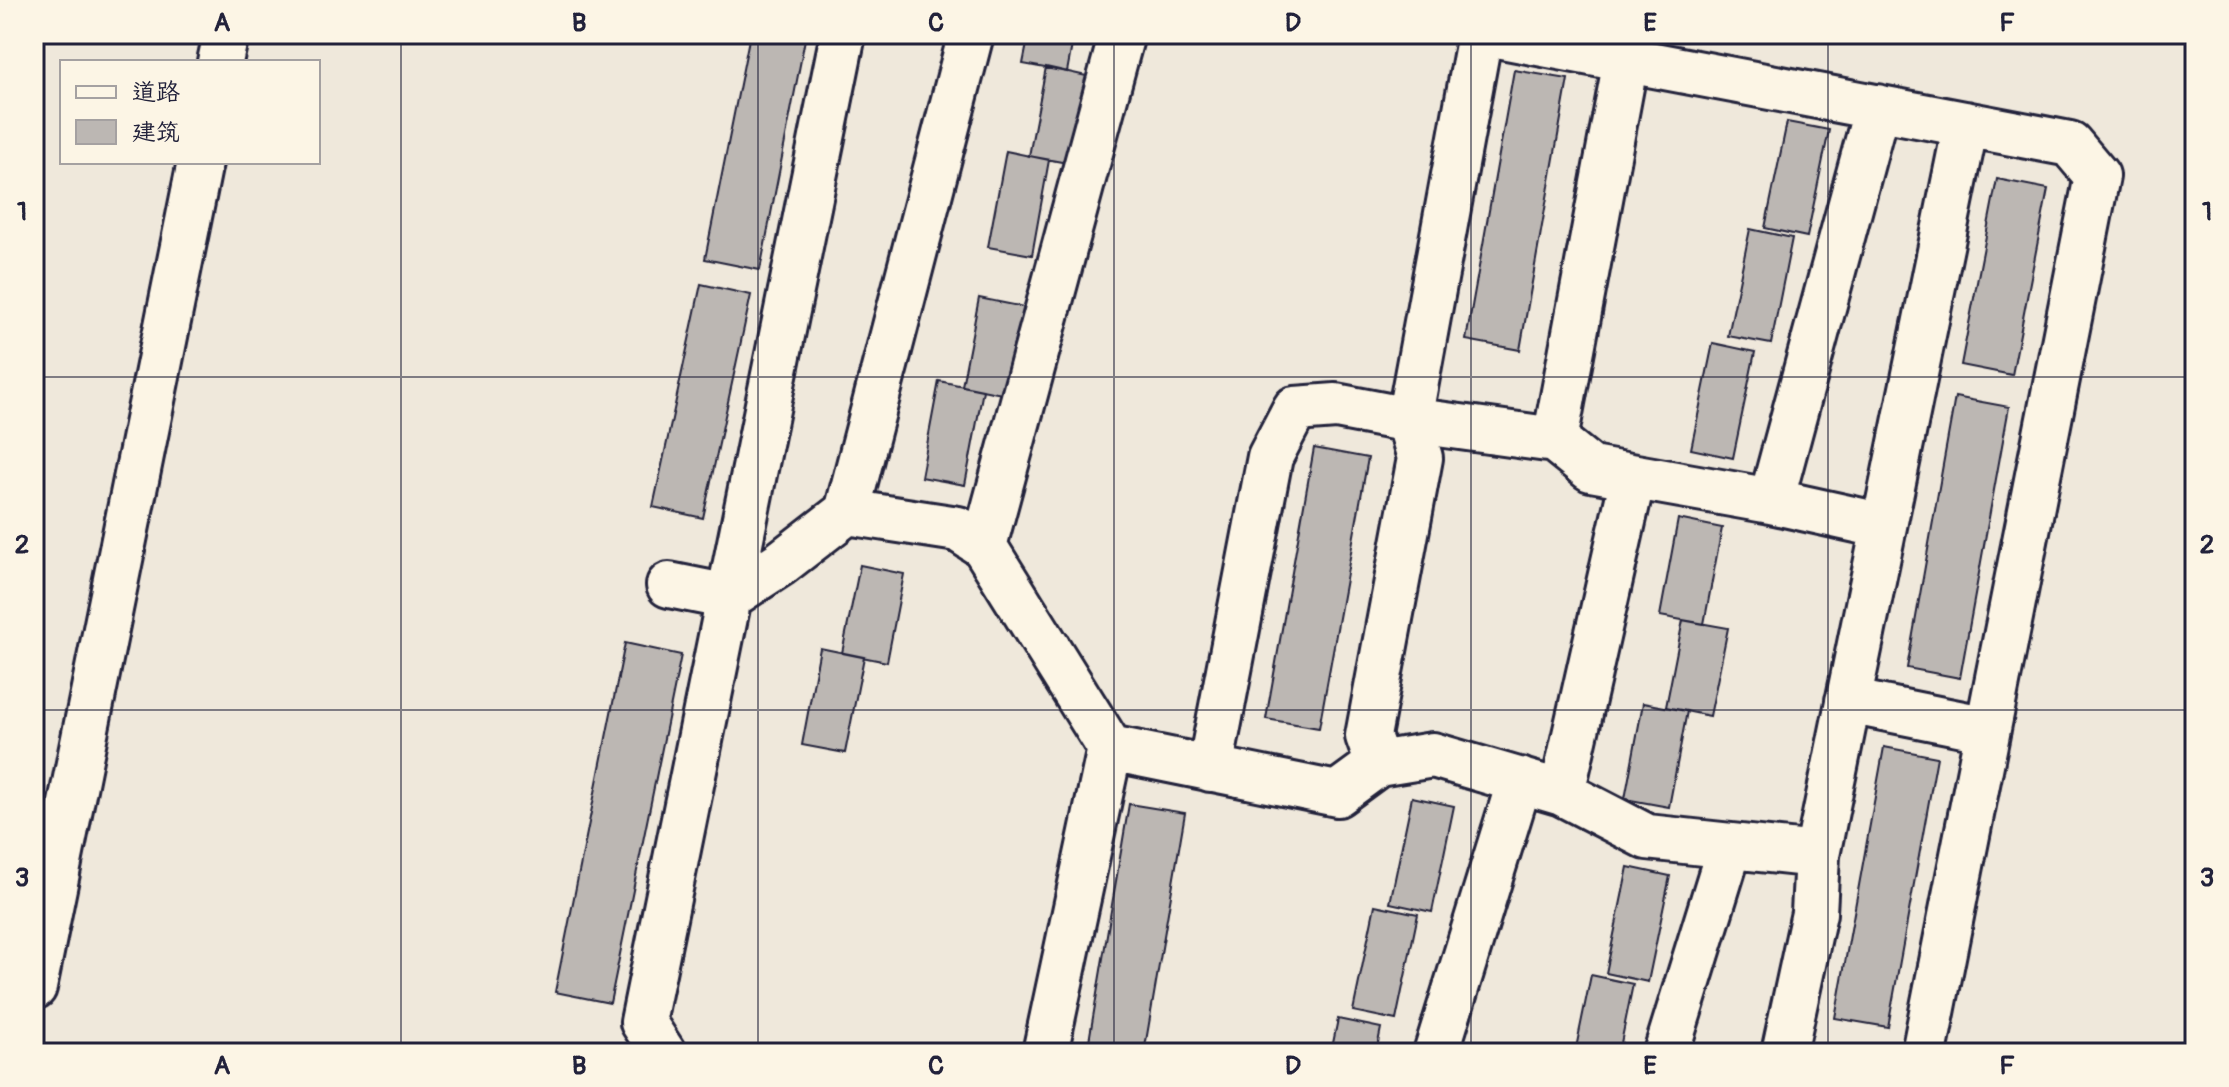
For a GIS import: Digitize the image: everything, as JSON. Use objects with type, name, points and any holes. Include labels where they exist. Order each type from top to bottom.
[{"type":"street","points":[[220,60],[226,34]]},
{"type":"street","points":[[663,1053],[643,1022],[843,34]]},
{"type":"street","points":[[669,585],[729,597],[781,563],[847,512],[971,34]]},
{"type":"street","points":[[984,546],[1122,34]]},
{"type":"street","points":[[1378,764],[1368,736],[1420,458],[1409,420],[1480,34]]},
{"type":"street","points":[[1491,34],[2070,144],[2097,176],[1924,1053]]},
{"type":"street","points":[[1555,440],[1626,60]]},
{"type":"street","points":[[1771,501],[1877,107]]},
{"type":"street","points":[[1784,1053],[1814,913],[1817,855],[1966,124]]},
{"type":"street","points":[[34,987],[200,164]]},
{"type":"street","points":[[1210,769],[1270,457],[1295,409],[1336,406],[1409,420],[1555,440],[1591,469],[1771,501],[1884,526]]},
{"type":"street","points":[[1562,793],[1633,477]]},
{"type":"street","points":[[847,512],[958,529],[984,546],[1110,748],[1045,1053]]},
{"type":"street","points":[[1848,701],[1988,729]]},
{"type":"street","points":[[1110,748],[1337,794],[1378,764],[1433,755],[1562,793],[1647,837],[1817,855]]},
{"type":"street","points":[[1436,1053],[1520,780]]},
{"type":"street","points":[[1666,1053],[1730,846]]},
{"type":"building","points":[[750,34],[806,34],[760,270],[705,259]]},
{"type":"building","points":[[1029,34],[1074,34],[1067,72],[1023,64]]},
{"type":"building","points":[[1046,67],[1091,77],[1073,164],[1029,156]]},
{"type":"building","points":[[1514,70],[1568,79],[1520,350],[1466,340]]},
{"type":"building","points":[[1787,122],[1829,130],[1807,237],[1765,228]]},
{"type":"building","points":[[1006,151],[1049,160],[1032,255],[988,247]]},
{"type":"building","points":[[1997,179],[2048,189],[2012,375],[1961,365]]},
{"type":"building","points":[[1750,229],[1792,238],[1771,344],[1728,336]]},
{"type":"building","points":[[701,284],[751,295],[703,518],[653,507]]},
{"type":"building","points":[[979,298],[1024,307],[1007,395],[962,386]]},
{"type":"building","points":[[1713,343],[1755,352],[1733,458],[1691,449]]},
{"type":"building","points":[[939,381],[983,390],[965,485],[921,477]]},
{"type":"building","points":[[1955,397],[2009,407],[1960,678],[1907,668]]},
{"type":"building","points":[[1314,448],[1368,458],[1319,728],[1266,719]]},
{"type":"building","points":[[1678,519],[1722,528],[1704,624],[1660,616]]},
{"type":"building","points":[[860,565],[904,574],[887,662],[842,653]]},
{"type":"building","points":[[1683,620],[1728,628],[1710,716],[1666,707]]},
{"type":"building","points":[[625,643],[681,655],[610,1003],[555,992]]},
{"type":"building","points":[[820,648],[864,657],[845,753],[802,745]]},
{"type":"building","points":[[1643,703],[1687,711],[1669,807],[1625,799]]},
{"type":"building","points":[[1884,747],[1937,757],[1888,1027],[1835,1018]]},
{"type":"building","points":[[1412,797],[1454,806],[1432,912],[1390,903]]},
{"type":"building","points":[[1129,804],[1185,813],[1144,1053],[1087,1053]]},
{"type":"building","points":[[1628,867],[1670,876],[1648,982],[1606,973]]},
{"type":"building","points":[[1375,905],[1418,914],[1396,1020],[1353,1011]]},
{"type":"building","points":[[1591,975],[1633,984],[1619,1053],[1575,1053]]},
{"type":"building","points":[[1338,1019],[1381,1028],[1376,1053],[1331,1053]]}]
